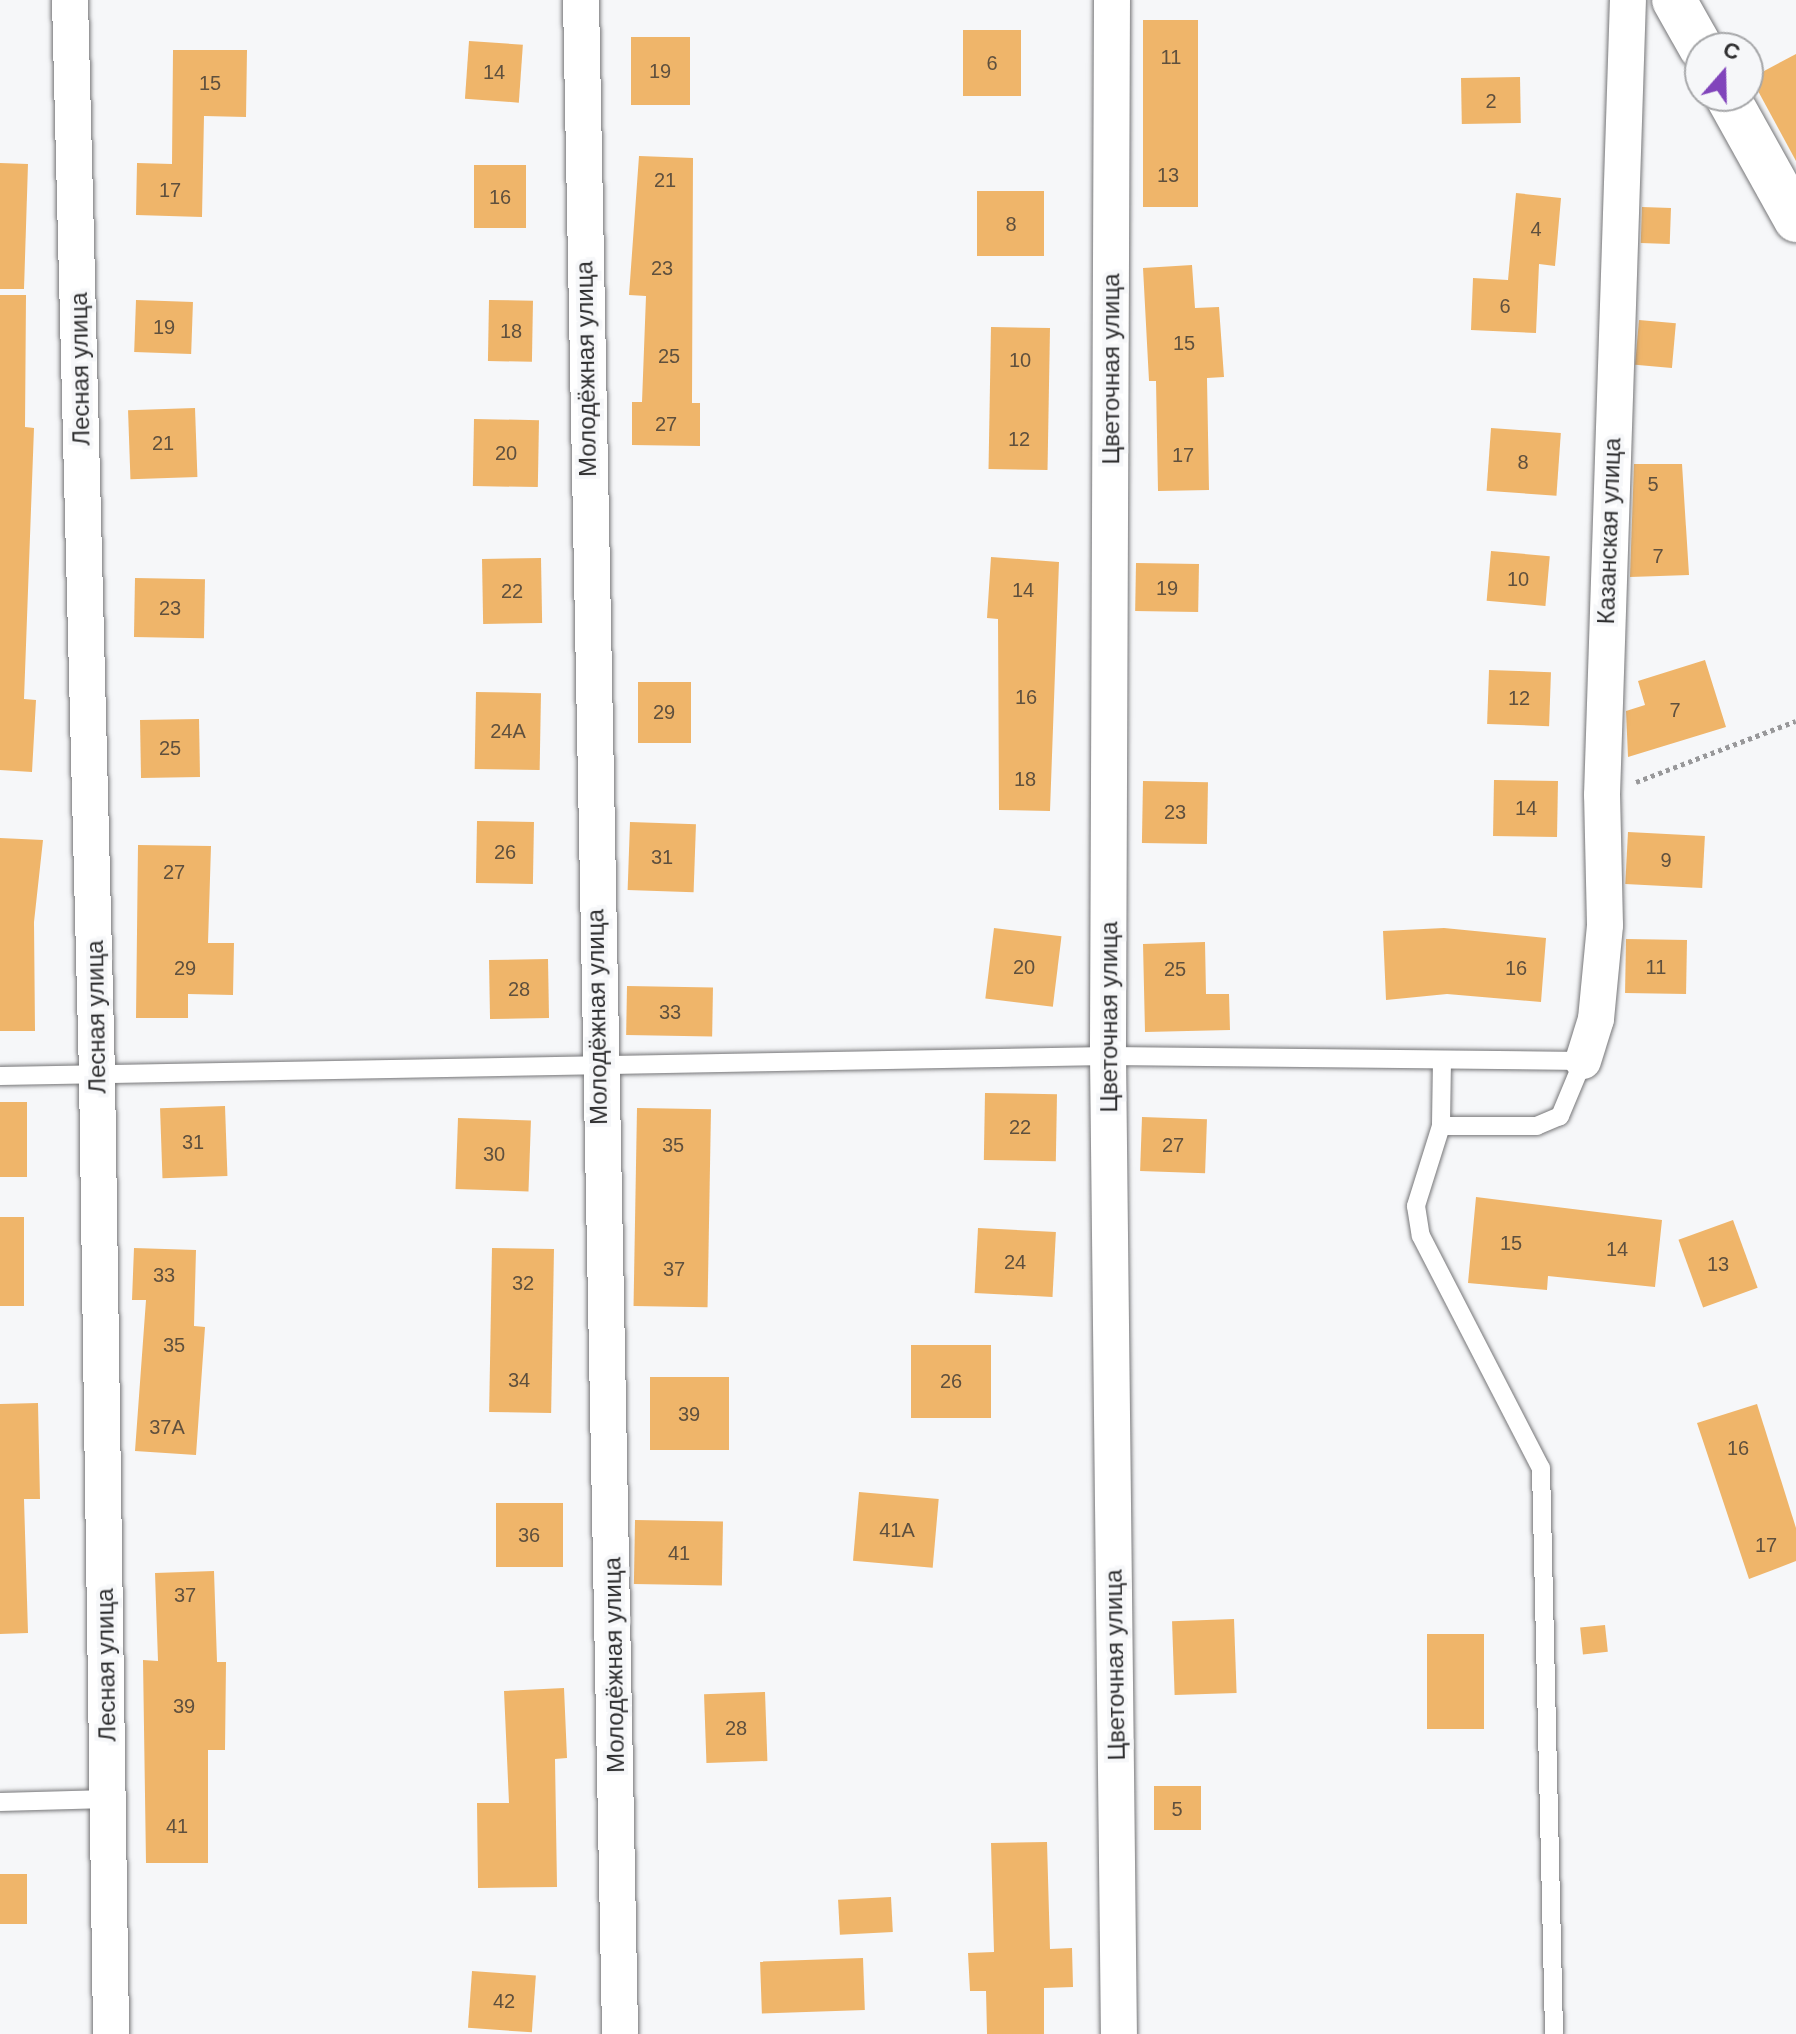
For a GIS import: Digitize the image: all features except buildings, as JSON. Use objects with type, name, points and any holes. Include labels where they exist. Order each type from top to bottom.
[{"type":"street","name":"Лесная улица","points":[[70,0],[97,1074],[111,2034]]},
{"type":"street","name":"Молодёжная улица","points":[[581,0],[597,1066],[608,1298],[620,2034]]},
{"type":"street","name":"Цветочная улица","points":[[1112,0],[1108,1056],[1119,2034]]},
{"type":"street","name":"Казанская улица","points":[[1583,1061],[1596,1019],[1605,925],[1602,795],[1628,0]]},
{"type":"street","points":[[1674,0],[1692,32]]},
{"type":"street","points":[[1736,112],[1796,220]]},
{"type":"lane","points":[[0,1076],[1108,1056],[1583,1061],[1560,1116],[1537,1126],[1441,1126]]},
{"type":"lane","points":[[1442,1060],[1441,1126],[1416,1206],[1421,1236],[1541,1468],[1554,2034]]},
{"type":"lane","points":[[0,1802],[108,1799]]},
{"type":"path","points":[[1602,795],[1796,721]]}]
